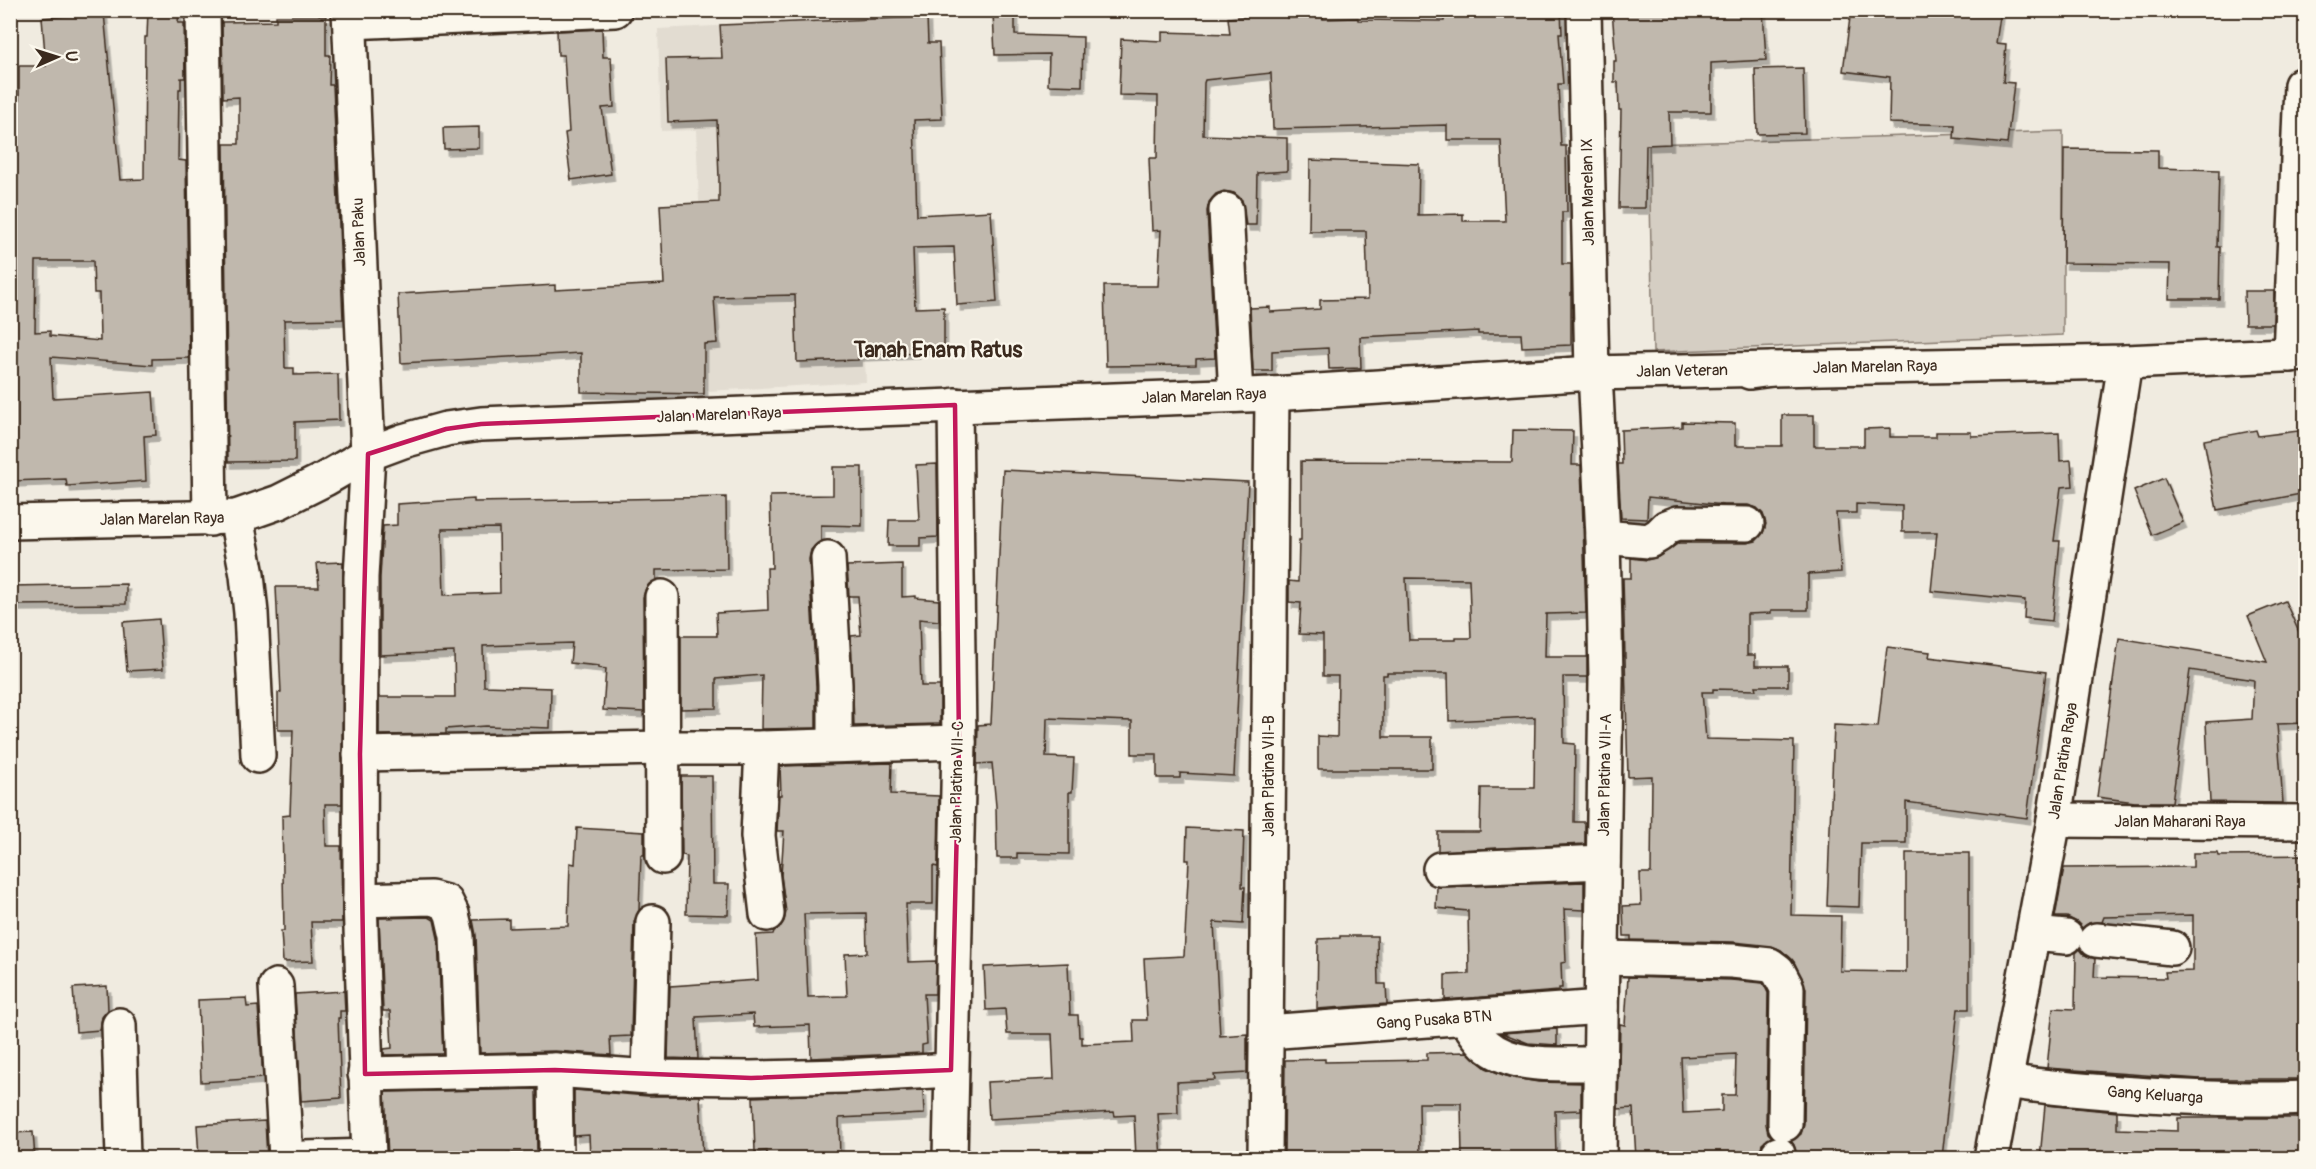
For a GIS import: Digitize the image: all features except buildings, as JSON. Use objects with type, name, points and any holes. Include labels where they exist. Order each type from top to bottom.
[{"type":"street","points":[[203,10],[223,518],[250,604],[258,756]]},
{"type":"street","points":[[350,16],[615,10]]},
{"type":"street","name":"Jalan Marelan IX","points":[[1584,10],[1594,382]]},
{"type":"street","name":"Jalan Paku","points":[[350,16],[368,454],[361,577],[360,900],[369,1157]]},
{"type":"street","points":[[2298,355],[2301,85]]},
{"type":"street","points":[[1226,210],[1236,395]]},
{"type":"street","name":"Jalan Marelan Raya","points":[[10,522],[223,518],[279,502],[368,454],[403,441],[446,429],[481,424],[1272,394],[1445,382],[1594,382],[1772,369],[2125,362],[2298,355]]},
{"type":"street","name":"Jalan Platina Raya","points":[[1991,1158],[2054,820],[2125,362]]},
{"type":"street","name":"Jalan Platina VII-A","points":[[1594,382],[1603,537],[1606,679],[1599,1158]]},
{"type":"street","name":"Jalan Platina VII-B","points":[[1265,1158],[1272,394]]},
{"type":"street","name":"Jalan Platina VII-C","points":[[950,1158],[959,742],[955,405]]},
{"type":"street","points":[[1603,537],[1649,541],[1667,527],[1678,523],[1747,524]]},
{"type":"street","points":[[828,558],[835,685],[835,745]]},
{"type":"street","points":[[662,597],[663,857]]},
{"type":"street","points":[[360,754],[762,748],[959,742]]},
{"type":"street","points":[[762,748],[758,836],[767,914]]},
{"type":"street","name":"Jalan Maharani Raya","points":[[2054,820],[2306,822]]},
{"type":"street","points":[[1440,869],[1603,862]]},
{"type":"street","points":[[360,900],[431,898],[446,902],[452,914],[457,936],[462,1072]]},
{"type":"street","points":[[649,1077],[653,922]]},
{"type":"street","points":[[2033,934],[2172,948]]},
{"type":"street","points":[[1602,958],[1732,962],[1770,965],[1778,971],[1786,988],[1780,1146]]},
{"type":"street","points":[[276,986],[286,1158]]},
{"type":"street","name":"Gang Pusaka BTN","points":[[1267,1032],[1601,1007]]},
{"type":"street","points":[[1465,1017],[1485,1043],[1504,1056],[1540,1063],[1600,1064]]},
{"type":"street","points":[[119,1025],[123,1158]]},
{"type":"street","points":[[365,1074],[555,1070],[649,1077],[845,1076],[951,1070]]},
{"type":"street","points":[[555,1070],[556,1158]]},
{"type":"street","name":"Gang Keluarga","points":[[2006,1081],[2044,1087],[2188,1097],[2264,1100],[2306,1098]]},
{"type":"street","points":[[305,1158],[369,1157]]},
{"type":"highlighted area","points":[[955,405],[959,742],[951,1070],[751,1078],[555,1070],[365,1074],[360,754],[368,454],[446,429],[481,424]]},
{"type":"shaded area","points":[[849,19],[866,382],[707,391],[696,130],[661,131],[658,29]]},
{"type":"shaded area","points":[[2063,131],[2063,335],[1653,352],[1649,144]]},
{"type":"district","name":"Tanah Enam Ratus","points":[[938,350]]}]
